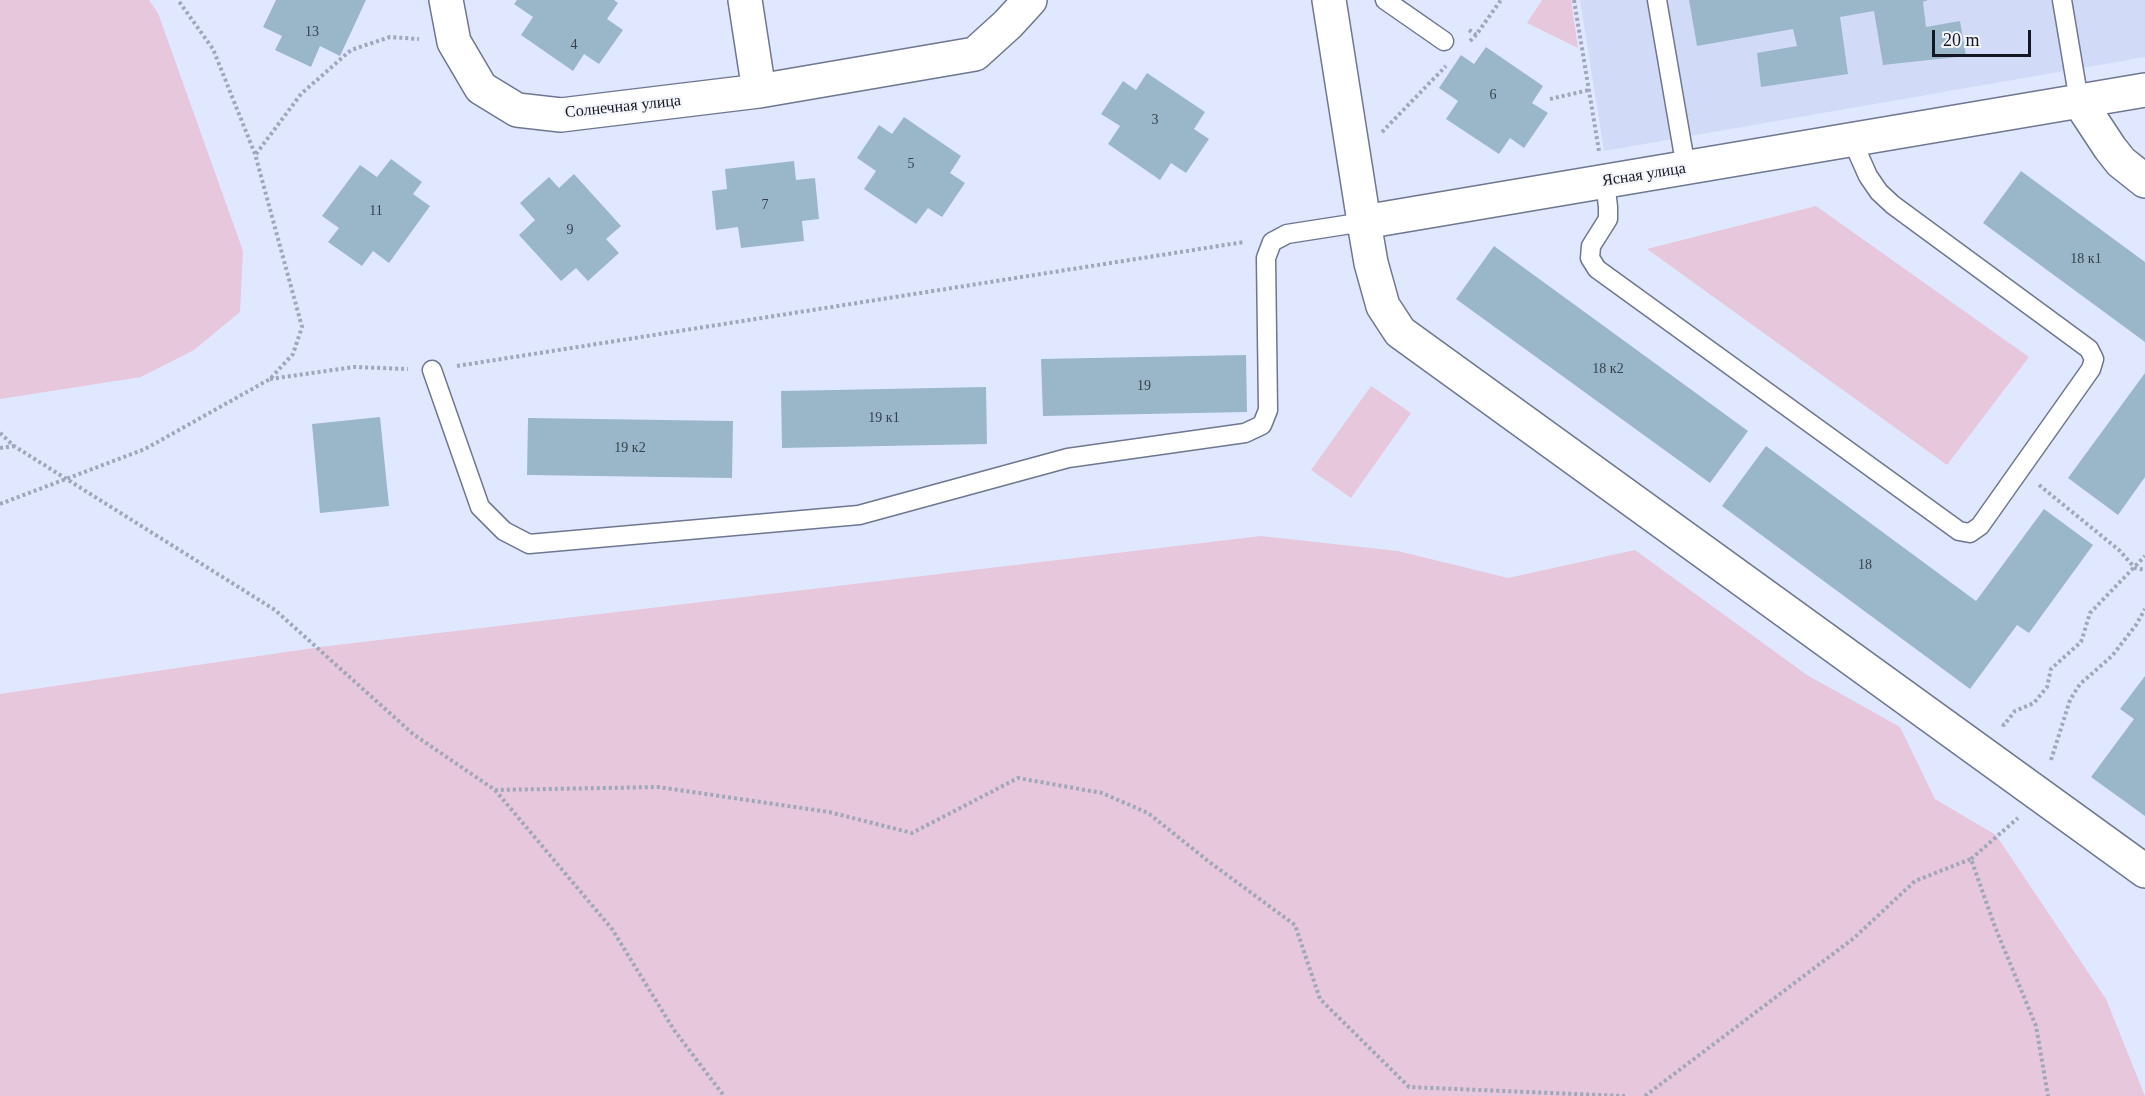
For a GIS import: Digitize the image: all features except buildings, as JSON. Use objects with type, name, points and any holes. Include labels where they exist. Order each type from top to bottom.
[{"type":"street","name":"Солнечная улица","points":[[446,0],[454,42],[481,88],[517,110],[561,115],[759,92],[975,54],[1030,0]]},
{"type":"street","points":[[745,0],[759,92]]},
{"type":"street","points":[[1329,0],[1371,263],[1383,306],[1400,332],[2145,871]]},
{"type":"street","name":"Ясная улица","points":[[1364,222],[2145,90]]},
{"type":"street","points":[[2079,101],[2121,162],[2145,181]]},
{"type":"lane","points":[[1385,0],[1444,41]]},
{"type":"lane","points":[[1657,0],[1686,168]]},
{"type":"lane","points":[[2062,0],[2079,101]]},
{"type":"lane","points":[[1605,181],[1608,219],[1591,246],[1590,258],[1597,269],[1959,531],[1970,533],[1980,526],[2091,369],[2094,359],[2089,349],[1893,205],[1879,192],[1868,176],[1852,140]]},
{"type":"lane","points":[[432,370],[480,507],[504,531],[529,544],[859,515],[1068,458],[1245,434],[1262,425],[1268,410],[1266,258],[1272,242],[1287,234],[1364,222]]},
{"type":"path","points":[[0,504],[145,449],[270,379],[293,354],[302,327],[255,154],[213,49],[178,0]]},
{"type":"path","points":[[1468,44],[1501,0]]},
{"type":"path","points":[[1574,0],[1605,181]]},
{"type":"path","points":[[1468,30],[1476,35]]},
{"type":"path","points":[[255,154],[301,94],[351,50],[390,37],[454,42]]},
{"type":"path","points":[[1380,134],[1452,60]]},
{"type":"path","points":[[1550,99],[1589,90]]},
{"type":"path","points":[[270,379],[354,367],[432,370],[1234,244],[1272,242]]},
{"type":"path","points":[[0,433],[14,446],[275,610],[413,734],[495,790],[612,929],[674,1030],[724,1096]]},
{"type":"path","points":[[0,448],[14,446]]},
{"type":"path","points":[[2019,471],[2119,550],[2135,568],[2145,570]]},
{"type":"path","points":[[1995,718],[2004,725],[2015,711],[2034,703],[2047,687],[2051,669],[2081,642],[2090,613],[2145,556]]},
{"type":"path","points":[[2051,760],[2070,700],[2080,684],[2112,656],[2136,625],[2145,609]]},
{"type":"path","points":[[495,790],[658,787],[829,812],[912,833],[1018,778],[1102,793],[1148,813],[1208,861],[1295,925],[1320,999],[1409,1087],[1625,1096]]},
{"type":"path","points":[[1645,1096],[1854,938],[1915,881],[1971,860],[2042,797]]},
{"type":"path","points":[[1971,860],[1995,927],[2036,1026],[2048,1096]]},
{"type":"shaded area","points":[[0,0],[149,0],[158,13],[243,251],[240,312],[194,350],[141,377],[0,399]]},
{"type":"shaded area","points":[[1542,0],[1571,0],[1578,48],[1527,23]]},
{"type":"shaded area","points":[[1580,0],[2145,0],[2145,57],[1604,151]]},
{"type":"shaded area","points":[[1816,206],[2029,357],[1947,465],[1647,249]]},
{"type":"shaded area","points":[[1371,386],[1411,413],[1351,498],[1311,470]]},
{"type":"shaded area","points":[[1261,536],[1398,551],[1508,578],[1635,550],[1807,675],[1900,727],[1935,799],[1996,835],[2106,999],[2145,1096],[0,1096],[0,694],[320,647]]}]
